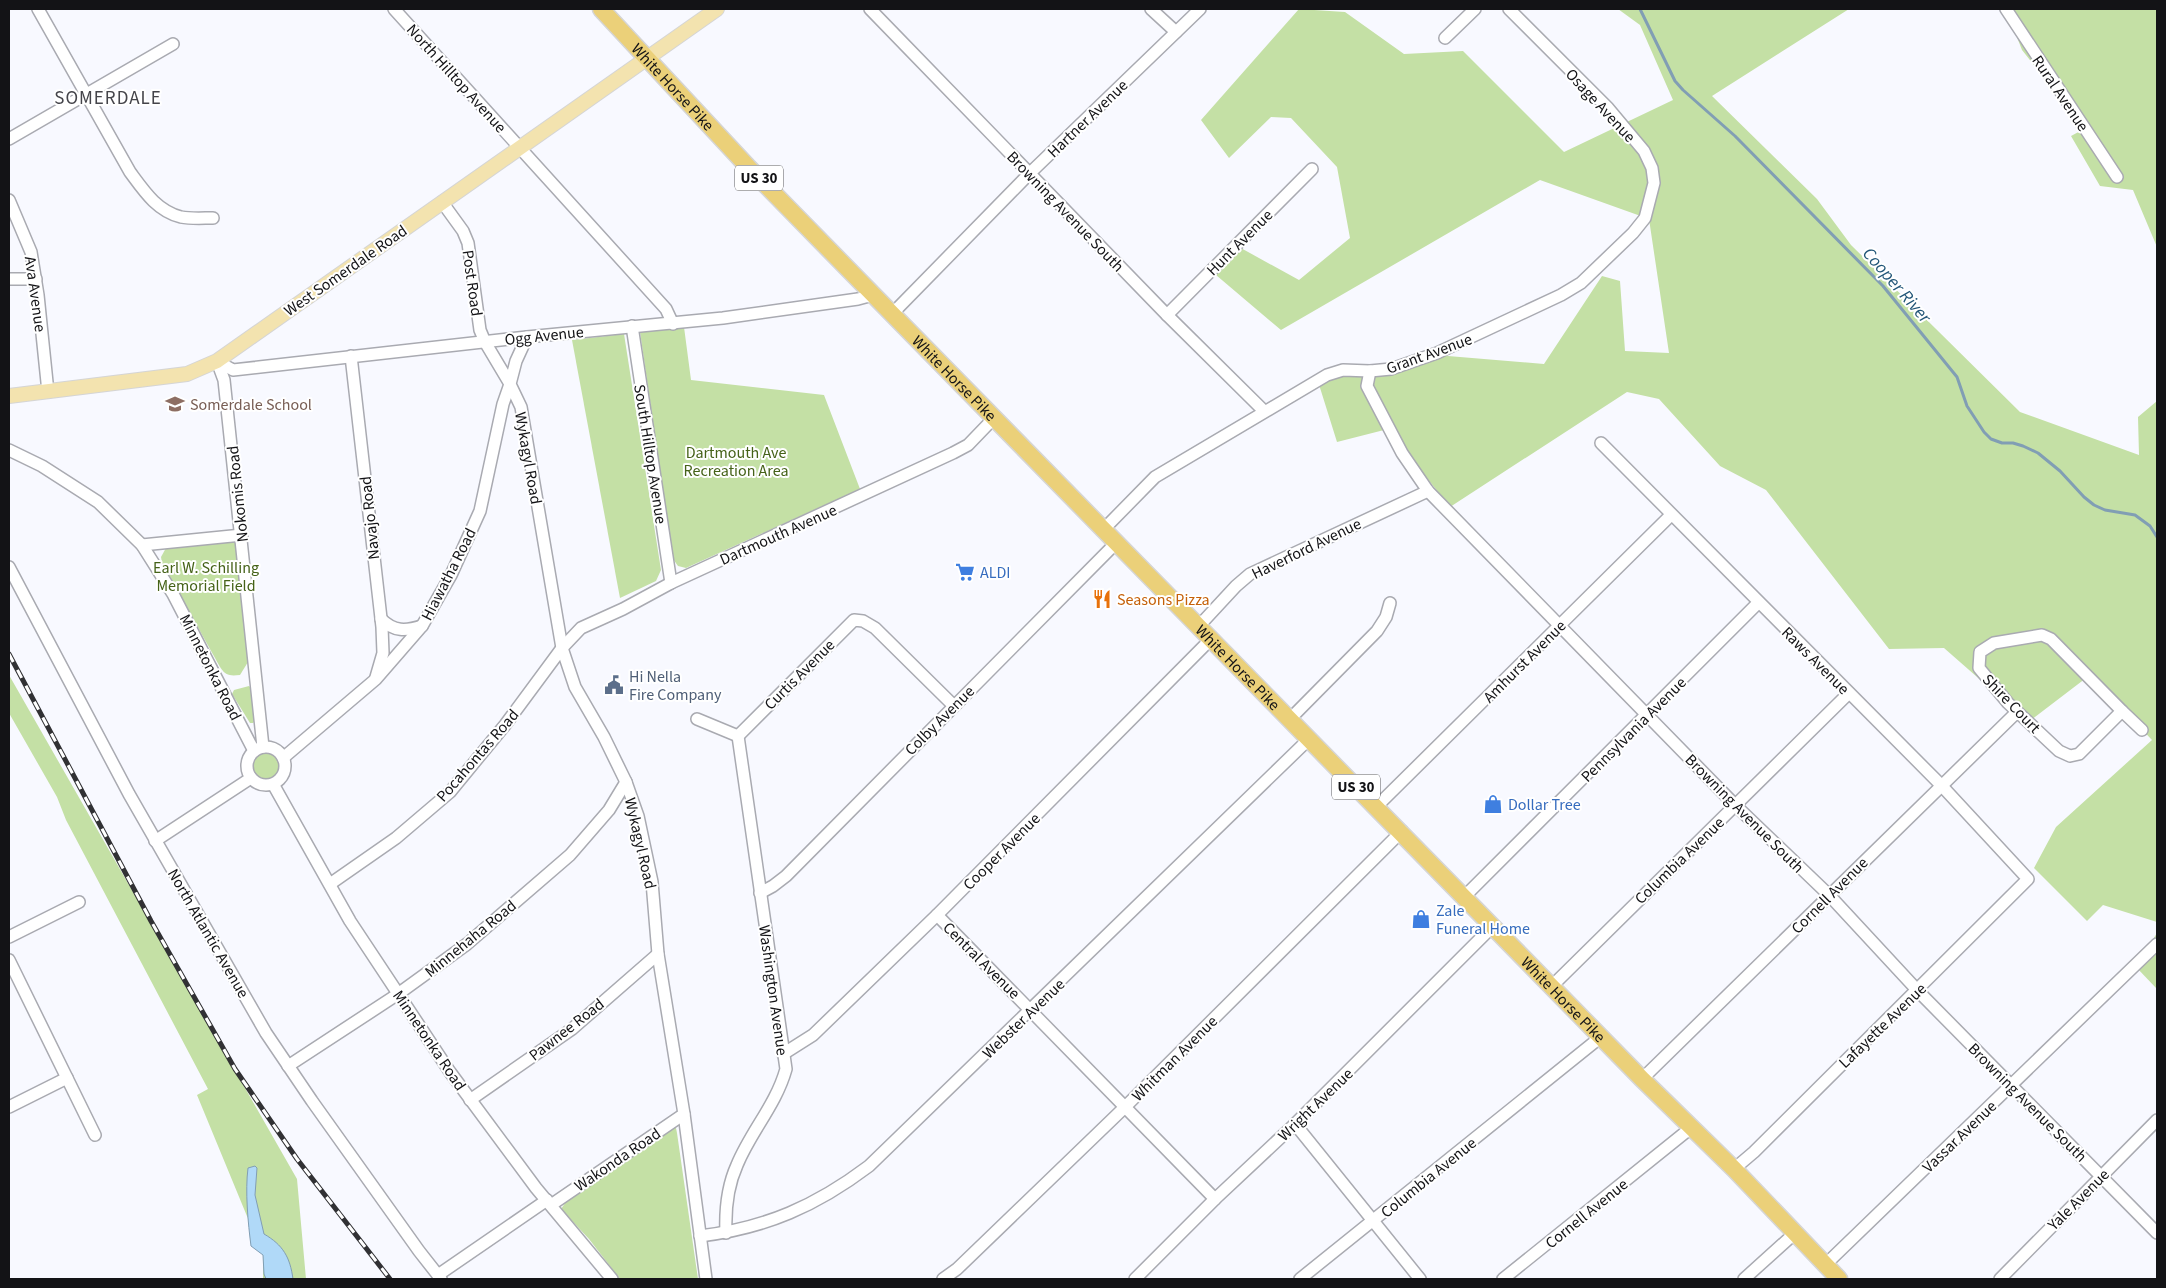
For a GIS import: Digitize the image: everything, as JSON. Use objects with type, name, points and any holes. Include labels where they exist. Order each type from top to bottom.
[{"type":"highway","name":"White Horse Pike","points":[[601,9],[754,173],[1289,720],[1402,831],[1642,1079],[1734,1169],[1838,1279]]},
{"type":"main road","name":"West Somerdale Road","points":[[9,396],[187,374],[217,361],[717,9]]},
{"type":"street","points":[[38,9],[130,172],[157,206],[182,217],[213,218]]},
{"type":"street","name":"North Hilltop Avenue","points":[[394,9],[520,147]]},
{"type":"street","name":"Browning Avenue South","points":[[870,9],[1167,315],[1264,411]]},
{"type":"street","points":[[1151,9],[1176,32]]},
{"type":"street","name":"Hartner Avenue","points":[[892,314],[1030,173],[1200,9]]},
{"type":"street","points":[[1445,38],[1475,9]]},
{"type":"street","name":"Osage Avenue","points":[[1509,9],[1608,108],[1644,151],[1652,168],[1654,182],[1645,218]]},
{"type":"street","name":"Rural Avenue","points":[[2006,9],[2117,177]]},
{"type":"street","points":[[9,138],[173,44]]},
{"type":"street","points":[[520,147],[666,309],[673,324]]},
{"type":"street","name":"Hunt Avenue","points":[[1167,315],[1312,169]]},
{"type":"street","name":"Ava Avenue","points":[[9,200],[31,252],[36,279],[48,392]]},
{"type":"street","name":"Post Road","points":[[442,202],[468,243],[480,330],[484,342]]},
{"type":"street","name":"Grant Avenue","points":[[1103,530],[1155,478],[1327,375],[1343,370],[1370,371],[1391,369],[1437,353],[1562,295],[1581,283],[1645,218]]},
{"type":"street","points":[[9,279],[36,279]]},
{"type":"street","name":"Ogg Avenue","points":[[217,361],[233,370],[632,326],[673,324],[858,300],[873,295]]},
{"type":"street","name":"South Hilltop Avenue","points":[[632,326],[671,583]]},
{"type":"street","points":[[510,384],[516,361],[527,337]]},
{"type":"street","points":[[484,342],[510,384]]},
{"type":"street","name":"Navajo Road","points":[[351,356],[381,619],[383,653],[376,679]]},
{"type":"street","name":"Nokomis Road","points":[[217,361],[224,380],[242,535],[259,749]]},
{"type":"street","name":"Browning Avenue South","points":[[1370,371],[1367,386],[1402,452],[1428,490],[1647,716],[1829,896],[1918,991],[2102,1175],[2157,1233]]},
{"type":"street","name":"Hiawatha Road","points":[[284,758],[376,679],[422,626],[451,575],[480,511],[503,404],[510,384]]},
{"type":"street","name":"Wykagyl Road","points":[[510,384],[521,407],[562,648],[575,687],[604,737],[626,782],[638,816],[652,882],[658,954],[684,1114],[706,1279]]},
{"type":"street","name":"Dartmouth Avenue","points":[[562,648],[581,628],[623,609],[671,583],[954,454],[968,445],[994,418]]},
{"type":"street","name":"Raws Avenue","points":[[1601,443],[1941,785],[2028,879]]},
{"type":"street","name":"Minnetonka Road","points":[[9,450],[42,466],[98,502],[142,544],[173,594],[259,749]]},
{"type":"street","name":"Haverford Avenue","points":[[1198,627],[1236,586],[1250,574],[1428,490]]},
{"type":"street","name":"Amhurst Avenue","points":[[1376,807],[1671,515]]},
{"type":"street","points":[[142,544],[242,535]]},
{"type":"street","name":"Colby Avenue","points":[[760,893],[774,886],[786,876],[1116,543]]},
{"type":"street","name":"North Atlantic Avenue","points":[[9,568],[221,956],[288,1066],[409,1238],[439,1277]]},
{"type":"street","points":[[1289,720],[1377,631],[1386,617],[1390,603]]},
{"type":"street","name":"Pennsylvania Avenue","points":[[1464,896],[1647,716],[1758,603]]},
{"type":"street","points":[[381,619],[388,626],[398,630],[408,630],[422,626]]},
{"type":"street","name":"Curtis Avenue","points":[[738,736],[854,620],[863,621],[875,628],[953,706]]},
{"type":"street","name":"Shire Court","points":[[2122,711],[2080,754],[2070,756],[2059,751],[2017,712],[1986,678],[1979,668],[1980,652],[1994,643],[2042,635],[2051,639],[2142,730]]},
{"type":"street","name":"Cooper Avenue","points":[[783,1054],[813,1035],[937,915],[1211,639]]},
{"type":"street","name":"Pocahontas Road","points":[[330,884],[396,838],[450,792],[505,725],[562,648]]},
{"type":"street","name":"Columbia Avenue","points":[[1552,986],[1849,692]]},
{"type":"street","name":"Cornell Avenue","points":[[1642,1079],[2017,712]]},
{"type":"street","points":[[697,719],[738,736]]},
{"type":"street","name":"Washington Avenue","points":[[726,1233],[725,1211],[734,1173],[745,1148],[780,1090],[786,1069],[738,736]]},
{"type":"street","name":"Webster Avenue","points":[[700,1236],[726,1233],[786,1216],[817,1201],[870,1166],[1309,739]]},
{"type":"street","points":[[259,749],[275,749],[284,758],[282,776],[273,784],[261,784],[251,778],[247,766],[250,755],[259,749]]},
{"type":"street","points":[[156,840],[251,778]]},
{"type":"street","name":"Minnehaha Road","points":[[288,1066],[398,994],[467,944],[570,855],[609,810],[626,782]]},
{"type":"street","name":"Minnetonka Road","points":[[273,784],[350,921],[470,1100],[549,1202],[612,1279]]},
{"type":"street","name":"Whitman Avenue","points":[[942,1279],[957,1269],[1125,1107],[1402,831]]},
{"type":"street","name":"Lafayette Avenue","points":[[1734,1169],[1754,1152],[1918,991],[2028,879]]},
{"type":"street","points":[[9,937],[79,902]]},
{"type":"street","name":"Central Avenue","points":[[937,915],[1215,1199]]},
{"type":"street","name":"Wright Avenue","points":[[1135,1279],[1215,1199],[1295,1124],[1493,926]]},
{"type":"street","name":"Vassar Avenue","points":[[1825,1265],[2157,944]]},
{"type":"street","name":"Pawnee Road","points":[[470,1100],[572,1028],[658,954]]},
{"type":"street","points":[[9,960],[95,1136]]},
{"type":"street","name":"Columbia Avenue","points":[[1300,1279],[1602,1036]]},
{"type":"street","points":[[9,1107],[67,1078]]},
{"type":"street","name":"Wakonda Road","points":[[439,1277],[549,1202],[684,1114]]},
{"type":"street","name":"Yale Avenue","points":[[2000,1279],[2157,1120]]},
{"type":"street","points":[[1295,1124],[1420,1279]]},
{"type":"street","name":"Cornell Avenue","points":[[1503,1279],[1692,1128]]},
{"type":"street","points":[[1744,1279],[1795,1233]]},
{"type":"green space","points":[[1299,9],[1345,12],[1404,54],[1463,51],[1564,152],[1673,100],[1640,25],[1618,9],[1849,9],[1712,96],[1817,199],[1851,245],[2020,412],[2139,455],[2138,417],[2157,401],[2157,922],[2103,905],[2087,921],[2034,868],[2056,827],[2152,740],[2090,675],[2027,723],[1944,648],[1889,649],[1766,490],[1720,466],[1659,399],[1627,392],[1450,507],[1388,429],[1337,442],[1316,375],[1436,355],[1544,364],[1602,276],[1620,281],[1625,351],[1669,353],[1649,219],[1540,180],[1281,330],[1216,275],[1239,247],[1299,280],[1350,238],[1337,167],[1291,118],[1271,117],[1229,158],[1201,120]]},
{"type":"green space","points":[[2006,9],[2157,9],[2157,247],[2133,190],[2100,186],[2071,136],[2084,129],[2022,50]]},
{"type":"green space","name":"Dartmouth Ave Recreation Area","points":[[684,327],[691,380],[824,395],[860,489],[686,568],[678,566],[673,559],[640,332]]},
{"type":"green space","points":[[624,334],[661,570],[656,581],[620,598],[572,340]]},
{"type":"green space","name":"Earl W. Schilling Memorial Field","points":[[231,540],[235,542],[248,662],[240,675],[228,675],[220,667],[162,563],[161,557],[166,548]]},
{"type":"green space","points":[[9,675],[297,1179],[306,1279],[263,1279],[263,1255],[197,1095],[208,1089],[66,820],[57,797],[9,713]]},
{"type":"green space","points":[[249,686],[251,688],[255,721],[253,723],[250,723],[232,694],[234,690]]},
{"type":"green space","points":[[266,753],[275,757],[279,766],[275,775],[266,779],[257,775],[253,766],[257,757]]},
{"type":"green space","points":[[2157,933],[2157,989],[2136,967]]},
{"type":"green space","points":[[665,1120],[676,1128],[698,1279],[620,1279],[589,1239],[561,1209],[568,1199]]},
{"type":"water","points":[[255,1166],[257,1168],[255,1195],[264,1234],[281,1247],[288,1258],[293,1279],[266,1279],[263,1255],[251,1246],[247,1207],[247,1177],[248,1168]]},
{"type":"waterway","name":"Cooper River","points":[[1640,9],[1675,81],[1735,136],[1883,286],[1957,377],[1967,406],[1984,432],[1991,439],[2002,443],[2013,443],[2038,453],[2060,471],[2094,505],[2105,510],[2135,515],[2150,526],[2157,537]]},
{"type":"railway","points":[[9,654],[151,921],[235,1069],[297,1159],[390,1279]]},
{"type":"place","name":"Somerdale School","points":[[175,404]]},
{"type":"place","name":"ALDI","points":[[965,572]]},
{"type":"place","name":"Seasons Pizza","points":[[1102,599]]},
{"type":"place","name":"Hi Nella Fire Company","points":[[614,685]]},
{"type":"place","name":"Dollar Tree","points":[[1493,804]]},
{"type":"place","name":"Zale Funeral Home","points":[[1421,919]]},
{"type":"district","name":"SOMERDALE","points":[[108,97]]}]
